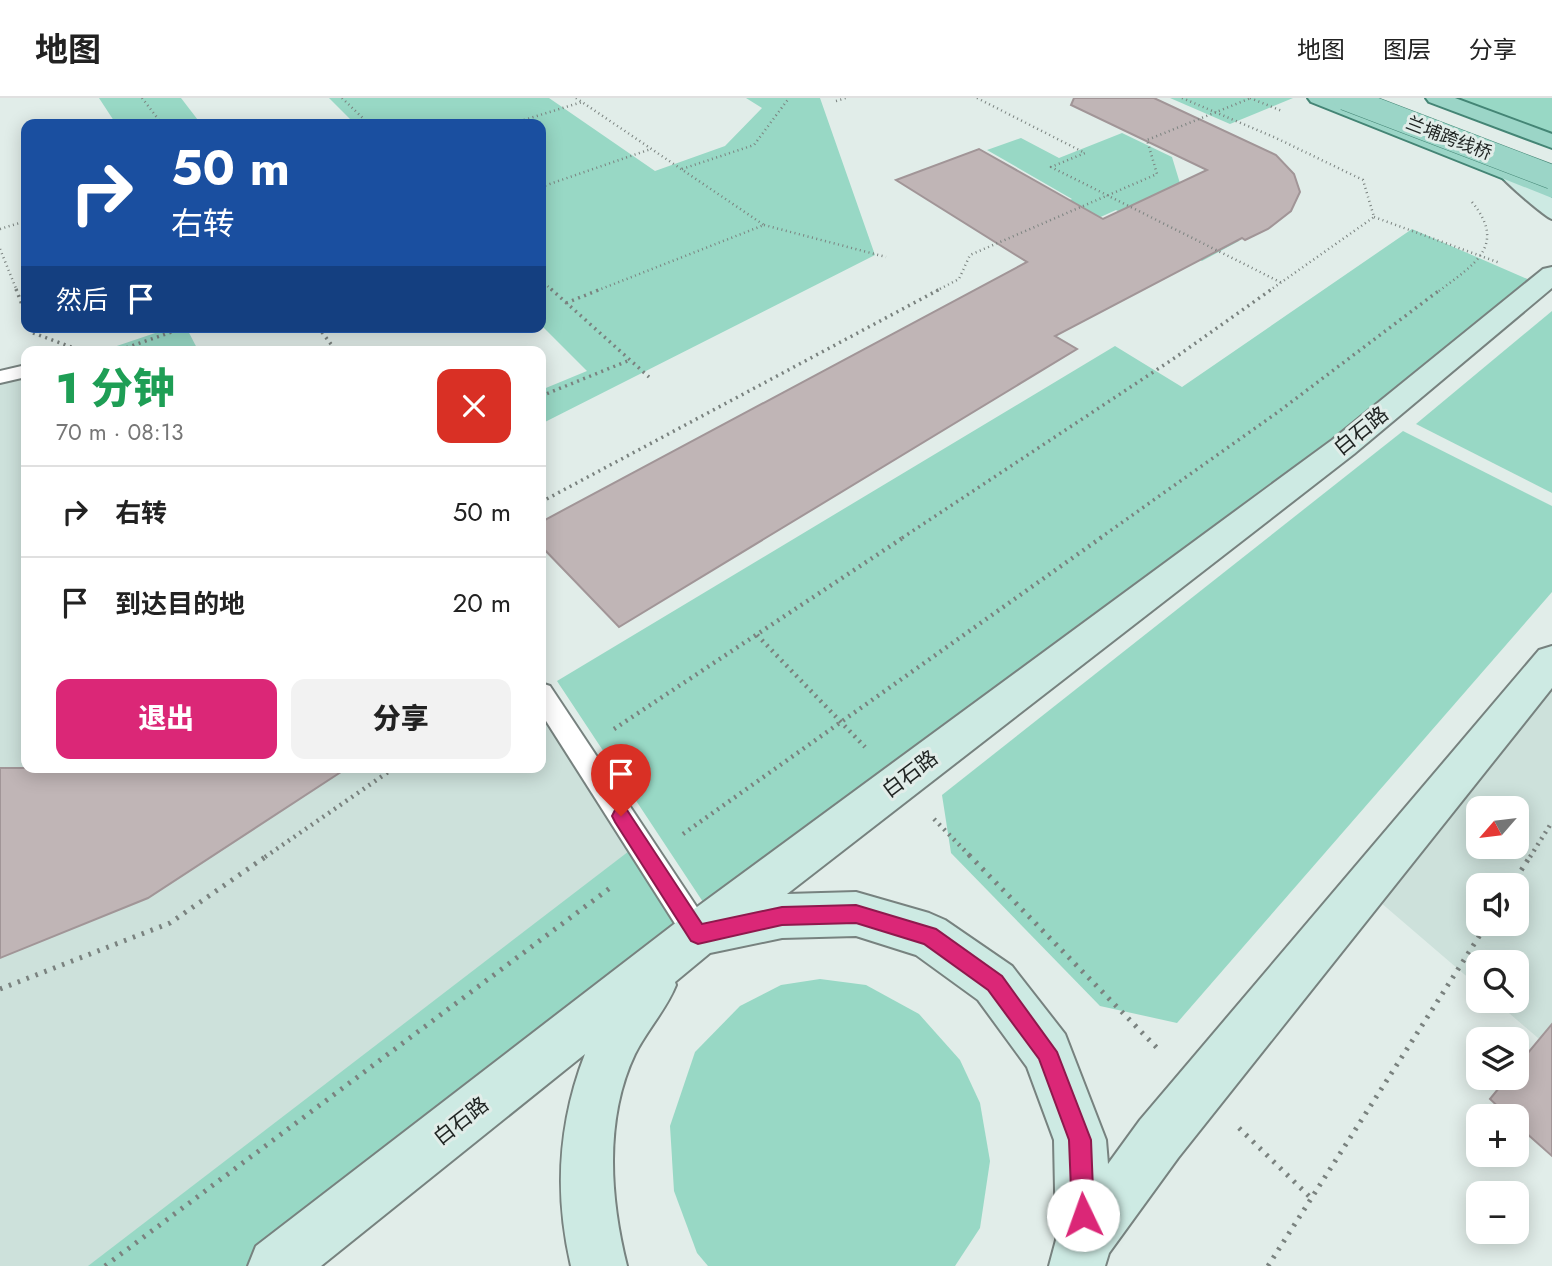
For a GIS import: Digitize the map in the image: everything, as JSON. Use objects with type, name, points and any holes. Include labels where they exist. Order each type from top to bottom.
[{"type":"main road","points":[[1318,98],[1552,189]]},
{"type":"main road","name":"兰埔跨线桥","points":[[1345,98],[1552,177]]},
{"type":"main road","name":"兰埔跨线桥","points":[[1402,98],[1551,144]]},
{"type":"main road","points":[[1436,98],[1551,144]]},
{"type":"main road","points":[[1438,146],[1482,153],[1503,151],[1514,146],[1518,140],[1516,135],[1491,118]]},
{"type":"main road","points":[[1511,174],[1535,193],[1552,212]]},
{"type":"main road","name":"白石路","points":[[276,1266],[698,934],[1343,447],[1550,276]]},
{"type":"main road","points":[[1081,1253],[1199,1090],[1552,661]]},
{"type":"main road","points":[[599,1266],[589,1233],[586,1145],[604,1064],[638,1000],[698,934],[782,916],[856,914],[929,936],[995,983],[1047,1052],[1080,1140],[1081,1253]]},
{"type":"lane","points":[[0,377],[21,371]]},
{"type":"lane","points":[[546,701],[698,934]]},
{"type":"path","points":[[142,98],[158,119]]},
{"type":"path","points":[[342,98],[364,119]]},
{"type":"path","points":[[576,98],[764,225],[886,257]]},
{"type":"path","points":[[681,169],[754,145],[789,98]]},
{"type":"path","points":[[836,101],[846,98]]},
{"type":"path","points":[[976,98],[1085,153],[1051,167],[1282,283]]},
{"type":"path","points":[[1182,98],[1363,180],[1374,217]]},
{"type":"path","points":[[546,499],[959,279],[970,255],[1157,174],[1147,140],[1251,98],[1287,113]]},
{"type":"path","points":[[527,119],[583,102]]},
{"type":"path","points":[[546,185],[651,149]]},
{"type":"path","points":[[105,1266],[649,859],[1278,412],[1472,266],[1487,249],[1489,230],[1470,200]]},
{"type":"path","points":[[1374,217],[1482,256],[1550,276]]},
{"type":"path","points":[[580,752],[1176,357],[1374,217]]},
{"type":"path","points":[[0,229],[21,223]]},
{"type":"path","points":[[566,303],[764,225]]},
{"type":"path","points":[[0,248],[21,302]]},
{"type":"path","points":[[546,285],[649,377]]},
{"type":"path","points":[[33,333],[69,346]]},
{"type":"path","points":[[131,346],[169,333]]},
{"type":"path","points":[[546,394],[630,360]]},
{"type":"path","points":[[756,635],[1199,1090],[1311,1198]]},
{"type":"path","points":[[0,989],[170,923],[387,773]]},
{"type":"path","points":[[1519,873],[1552,822]]},
{"type":"path","points":[[1268,1266],[1479,936]]},
{"type":"shaded area","points":[[21,372],[21,773],[546,773],[546,702],[696,934],[275,1266],[0,1266],[0,377]]},
{"type":"shaded area","points":[[1552,663],[1552,1050],[1529,1030],[1529,1027],[1525,1027],[1509,1013],[1529,1013],[1529,950],[1466,950],[1466,976],[1366,890]]},
{"type":"green space","points":[[99,98],[181,98],[197,119],[113,119]]},
{"type":"green space","points":[[329,98],[549,98],[655,171],[725,146],[762,108],[746,98],[820,98],[875,255],[546,421],[546,388],[587,371],[546,330],[546,119],[350,119]]},
{"type":"green space","points":[[1170,98],[1293,98],[1230,124]]},
{"type":"green space","points":[[1439,98],[1552,98],[1552,139]]},
{"type":"green space","points":[[1122,133],[1172,157],[1182,190],[1157,203],[1239,241],[1202,261],[1161,240],[1163,234],[1116,210],[1019,254],[986,235],[1072,199],[987,150],[1021,138],[1059,158]]},
{"type":"green space","points":[[1412,229],[1532,281],[1335,438],[703,902],[557,681],[1115,346],[1182,387]]},
{"type":"green space","points":[[1552,311],[1552,493],[1416,424]]},
{"type":"green space","points":[[155,333],[189,333],[196,346],[117,346]]},
{"type":"green space","points":[[1403,431],[1552,506],[1552,592],[1177,1023],[1100,1006],[951,853],[942,795]]},
{"type":"green space","points":[[633,848],[686,933],[258,1266],[88,1266]]},
{"type":"green space","points":[[820,979],[866,985],[919,1014],[960,1060],[980,1103],[990,1161],[980,1228],[955,1266],[708,1266],[697,1253],[674,1191],[670,1126],[695,1052],[740,1006],[781,985]]},
{"type":"building","points":[[1074,98],[1154,98],[1276,155],[1294,174],[1300,192],[1291,211],[1268,229],[1245,240],[1242,238],[1055,336],[1077,349],[619,627],[546,551],[546,519],[1027,262],[896,180],[979,149],[1103,219],[1207,170],[1071,105]]},
{"type":"building","points":[[0,768],[21,768],[21,773],[339,773],[148,898],[0,958]]},
{"type":"building","points":[[1552,1024],[1552,1156],[1529,1136],[1529,1104],[1495,1104],[1490,1099],[1497,1090],[1529,1090],[1529,1052]]},
{"type":"route","points":[[621,816],[698,934],[782,916],[856,914],[929,936],[995,983],[1047,1052],[1080,1140],[1083,1215]]}]
